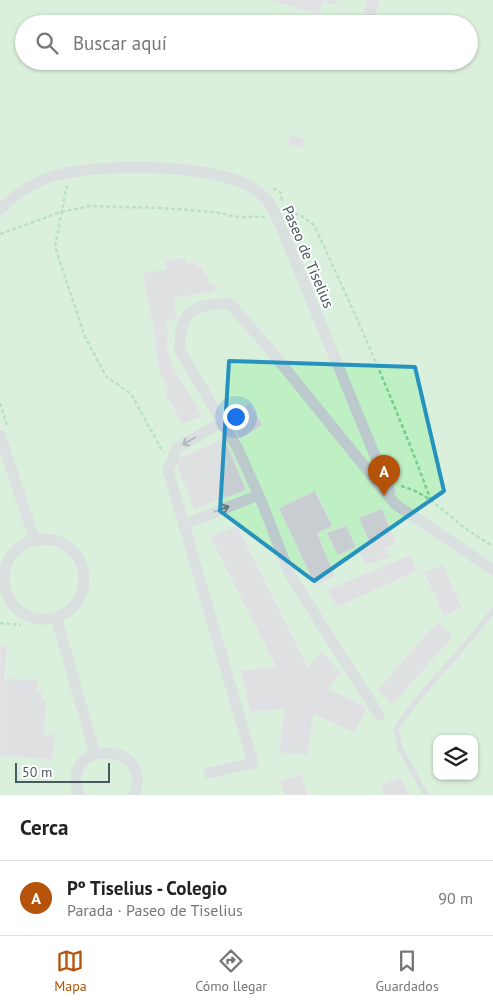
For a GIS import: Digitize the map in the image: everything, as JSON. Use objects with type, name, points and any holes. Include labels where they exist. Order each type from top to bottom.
[{"type":"street","name":"Paseo de Tiselius","points":[[0,210],[31,185],[57,175],[83,169],[206,171],[235,179],[261,194],[275,216],[395,504]]},
{"type":"street","points":[[380,715],[290,574],[237,447],[180,351],[179,333],[190,312],[208,303],[230,304],[267,346],[395,504],[493,570]]},
{"type":"street","points":[[209,773],[253,763],[168,470],[177,448],[222,422]]},
{"type":"street","points":[[4,430],[35,541]]},
{"type":"street","points":[[185,524],[258,495]]},
{"type":"street","points":[[52,540],[61,544],[72,551],[82,566],[84,580],[79,598],[70,609],[56,617],[43,619],[23,613],[14,606],[3,589],[5,561],[19,548],[35,541],[52,540]]},
{"type":"street","points":[[56,617],[95,754]]},
{"type":"street","points":[[79,795],[76,781],[80,768],[86,760],[95,754],[114,752],[130,762],[137,780],[134,795]]},
{"type":"lane","points":[[426,795],[400,748],[396,729],[410,707],[475,635],[493,610]]},
{"type":"path","points":[[64,182],[68,181],[55,247],[85,337],[106,376],[131,394],[161,444],[168,470]]},
{"type":"path","points":[[0,234],[61,212],[90,206],[137,206],[215,212],[256,219],[266,217],[262,210]]},
{"type":"path","points":[[275,216],[289,213],[300,215],[314,225],[404,426],[430,498]]},
{"type":"path","points":[[0,402],[4,430]]},
{"type":"path","points":[[386,482],[416,490],[430,498],[472,534],[493,546]]},
{"type":"path","points":[[0,624],[22,625]]},
{"type":"highlighted area","points":[[229,361],[415,367],[444,491],[314,581],[220,511]]},
{"type":"green space","points":[[0,0],[493,0],[493,795],[0,795]]},
{"type":"building","points":[[267,0],[338,0],[336,5],[323,1],[319,14]]},
{"type":"building","points":[[368,0],[380,0],[376,15],[363,15]]},
{"type":"building","points":[[290,135],[305,139],[302,148],[288,144]]},
{"type":"building","points":[[185,258],[186,263],[196,262],[197,266],[202,266],[204,274],[207,274],[209,284],[214,284],[215,291],[173,298],[177,319],[166,321],[168,330],[154,332],[143,273],[166,270],[165,261]]},
{"type":"building","points":[[168,330],[167,347],[173,367],[202,416],[183,424],[165,394],[169,392],[159,372],[154,332]]},
{"type":"building","points":[[250,403],[262,425],[240,438],[228,418]]},
{"type":"building","points":[[224,438],[246,490],[194,509],[175,460]]},
{"type":"building","points":[[315,491],[332,526],[317,533],[335,577],[315,585],[279,508]]},
{"type":"building","points":[[382,509],[396,543],[385,548],[389,557],[366,565],[359,552],[371,546],[359,518]]},
{"type":"building","points":[[237,526],[308,667],[322,651],[341,673],[328,688],[367,708],[354,733],[314,714],[307,755],[279,752],[285,709],[250,712],[241,671],[276,666],[210,537]]},
{"type":"building","points":[[346,526],[356,547],[338,555],[327,533]]},
{"type":"building","points":[[410,555],[417,571],[337,607],[327,590]]},
{"type":"building","points":[[443,565],[462,608],[444,616],[424,572]]},
{"type":"building","points":[[438,621],[453,636],[393,704],[378,690]]},
{"type":"building","points":[[0,646],[7,647],[4,679],[38,680],[37,691],[42,692],[42,701],[46,702],[44,734],[55,735],[52,760],[0,755]]},
{"type":"building","points":[[302,774],[308,795],[284,795],[280,780]]},
{"type":"building","points":[[400,777],[410,795],[384,795],[380,787]]},
{"type":"place","name":"Pº Tiselius - Colegio","points":[[384,496]]}]
